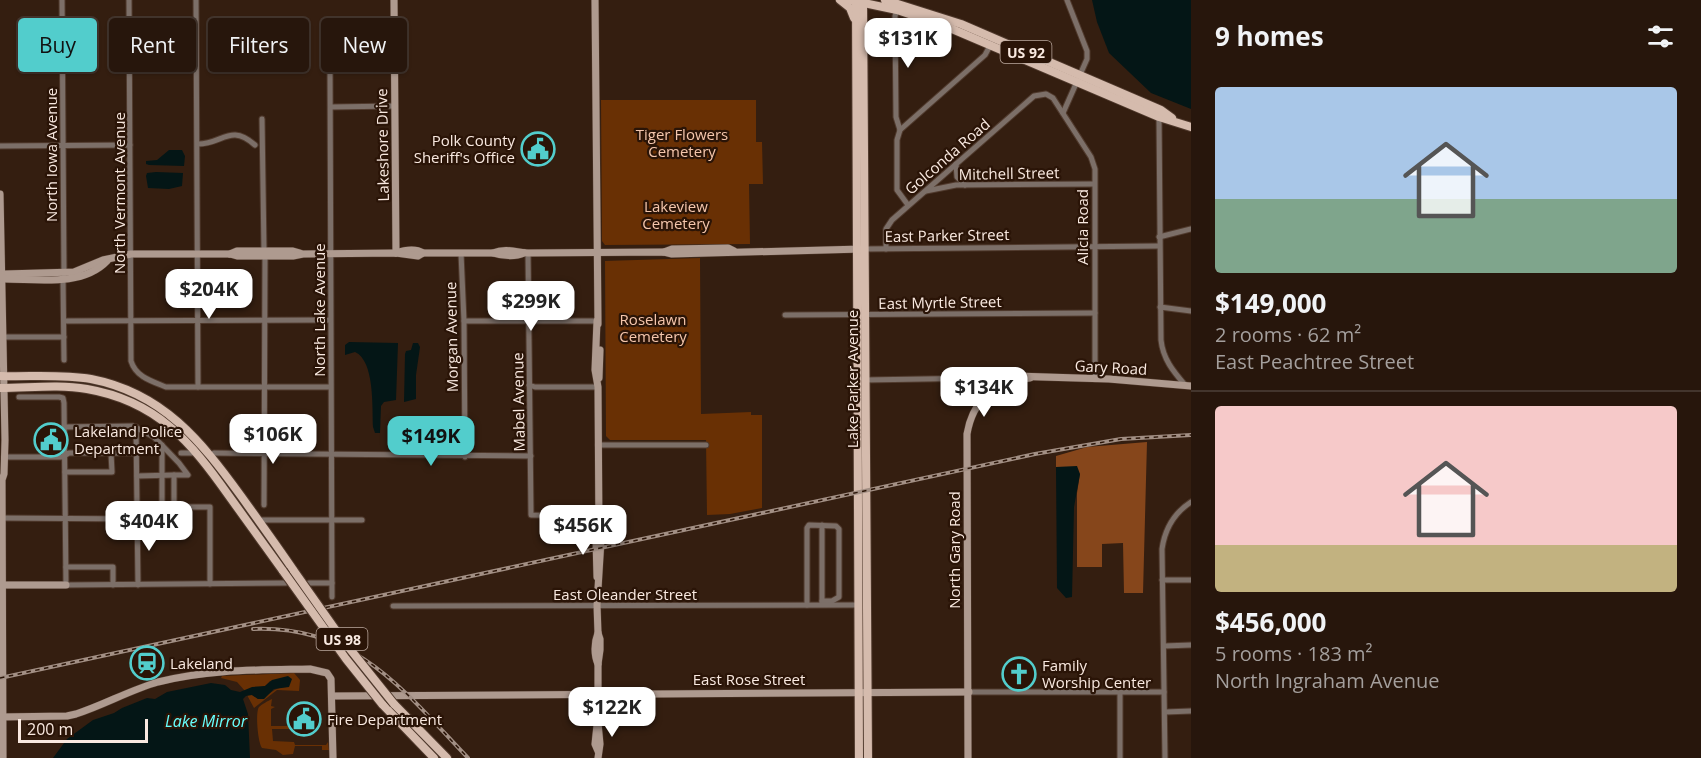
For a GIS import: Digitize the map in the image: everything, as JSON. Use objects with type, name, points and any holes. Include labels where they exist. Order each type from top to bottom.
[{"type":"main road","points":[[840,0],[850,8],[855,22]]},
{"type":"main road","name":"US 92","points":[[885,0],[965,25],[1159,117],[1175,120]]},
{"type":"main road","name":"Lake Parker Avenue","points":[[858,1],[855,22],[861,315],[863,692],[868,758]]},
{"type":"main road","name":"Lake Parker Avenue","points":[[858,1],[860,249]]},
{"type":"main road","name":"US 92","points":[[858,1],[897,10],[945,26],[1161,110],[1191,127]]},
{"type":"main road","name":"US 98","points":[[2,376],[67,376],[103,382],[127,390],[167,412],[190,431],[210,453],[342,639],[394,704],[447,758]]},
{"type":"main road","name":"Lake Parker Avenue","points":[[859,758],[867,641],[863,628],[858,573],[861,380]]},
{"type":"main road","name":"US 98","points":[[2,388],[60,386],[88,389],[115,396],[155,415],[180,434],[201,457],[346,659],[382,704],[432,757]]},
{"type":"street","name":"North Iowa Avenue","points":[[62,0],[64,360]]},
{"type":"street","name":"North Vermont Avenue","points":[[129,0],[131,361],[133,368],[146,379],[166,387],[198,387]]},
{"type":"street","points":[[196,0],[198,387],[330,387]]},
{"type":"street","name":"Lakeshore Drive","points":[[394,0],[396,254]]},
{"type":"street","points":[[595,0],[596,252],[600,370],[598,532],[601,540],[597,605],[600,639],[598,664],[600,744],[598,755]]},
{"type":"street","points":[[1063,113],[1087,58],[1087,48],[1067,0]]},
{"type":"street","points":[[897,10],[896,117],[900,130]]},
{"type":"street","points":[[908,205],[897,190],[897,140],[900,130],[985,56],[991,44]]},
{"type":"street","name":"North Lake Avenue","points":[[330,72],[332,597]]},
{"type":"street","name":"Alicia Road","points":[[1044,93],[1053,98],[1094,163],[1095,379]]},
{"type":"street","name":"Golconda Road","points":[[886,249],[888,224],[1034,96],[1044,93]]},
{"type":"street","points":[[331,107],[395,106]]},
{"type":"street","points":[[1159,117],[1161,340],[1164,356],[1172,371],[1188,386]]},
{"type":"street","points":[[262,119],[265,254],[264,505]]},
{"type":"street","points":[[198,144],[232,135],[243,137],[255,145]]},
{"type":"street","points":[[0,146],[130,145]]},
{"type":"street","points":[[956,164],[957,177],[965,185]]},
{"type":"street","name":"Mitchell Street","points":[[925,191],[965,185],[1094,184]]},
{"type":"street","points":[[0,194],[0,277],[4,337],[2,376],[4,474],[1,479],[3,758]]},
{"type":"street","points":[[1159,237],[1191,229]]},
{"type":"street","name":"East Parker Street","points":[[0,277],[5,279],[83,275],[104,265],[108,260],[131,254],[230,254],[237,251],[265,254],[293,251],[303,254],[418,256],[423,253],[493,253],[498,250],[517,250],[526,253],[664,252],[672,249],[728,248],[734,251],[1159,246]]},
{"type":"street","name":"Morgan Avenue","points":[[461,253],[465,456]]},
{"type":"street","name":"Mabel Avenue","points":[[526,253],[531,515],[598,516]]},
{"type":"street","points":[[1160,307],[1191,311]]},
{"type":"street","name":"East Myrtle Street","points":[[784,315],[1095,313]]},
{"type":"street","points":[[64,321],[330,320]]},
{"type":"street","points":[[464,321],[597,321]]},
{"type":"street","points":[[4,337],[64,337]]},
{"type":"street","points":[[861,380],[991,376],[1030,378]]},
{"type":"street","points":[[984,378],[989,380],[995,389]]},
{"type":"street","name":"Gary Road","points":[[1030,378],[1095,379],[1188,386]]},
{"type":"street","name":"North Gary Road","points":[[968,758],[967,434],[975,409],[982,399],[1012,380],[1030,378]]},
{"type":"street","points":[[529,385],[598,387]]},
{"type":"street","points":[[19,397],[63,398],[66,585]]},
{"type":"street","points":[[64,427],[136,427],[154,437],[188,475],[137,476]]},
{"type":"street","points":[[136,427],[138,585]]},
{"type":"street","points":[[162,445],[162,507],[210,507],[210,584]]},
{"type":"street","points":[[598,445],[706,445]]},
{"type":"street","points":[[4,457],[62,457],[69,453],[136,453]]},
{"type":"street","points":[[65,472],[112,472],[111,453]]},
{"type":"street","points":[[181,453],[192,453]]},
{"type":"street","points":[[214,453],[531,456]]},
{"type":"street","points":[[174,475],[174,507]]},
{"type":"street","points":[[1165,758],[1163,538],[1171,521],[1191,502]]},
{"type":"street","points":[[1,518],[137,519]]},
{"type":"street","points":[[262,520],[362,519]]},
{"type":"street","points":[[807,605],[807,528],[809,525],[822,525],[836,526],[839,529],[839,597],[822,603],[822,525]]},
{"type":"street","points":[[66,567],[113,567],[113,585]]},
{"type":"street","points":[[1162,580],[1191,580]]},
{"type":"street","points":[[1,585],[286,583]]},
{"type":"street","points":[[309,583],[332,583]]},
{"type":"street","name":"East Oleander Street","points":[[393,606],[807,605],[822,603],[862,605]]},
{"type":"street","points":[[1164,646],[1191,645]]},
{"type":"street","points":[[2,717],[67,716],[157,682],[215,672],[320,670],[327,673],[331,679],[333,758]]},
{"type":"street","points":[[1120,691],[1120,758]]},
{"type":"street","name":"East Rose Street","points":[[333,696],[1164,692]]},
{"type":"street","points":[[1165,712],[1191,711]]},
{"type":"green space","name":"Tiger Flowers Cemetery","points":[[601,100],[756,100],[756,142],[762,142],[763,184],[749,184],[750,244],[605,245],[602,241]]},
{"type":"green space","name":"Roselawn Cemetery","points":[[700,258],[701,414],[751,412],[751,415],[762,415],[762,508],[730,514],[707,515],[706,440],[610,440],[606,436],[605,261]]},
{"type":"green space","points":[[294,673],[300,680],[299,691],[277,690],[254,708],[247,695],[258,699],[278,688],[286,687],[270,681],[265,686],[245,691],[237,682],[221,678],[222,676]]},
{"type":"green space","points":[[272,699],[271,706],[275,707],[271,709],[271,726],[295,726],[293,736],[293,729],[272,729],[273,741],[294,742],[295,745],[326,745],[328,742],[329,750],[322,750],[322,746],[295,746],[293,754],[283,755],[276,750],[262,748],[259,740],[258,710],[260,706]]},
{"type":"shaded area","points":[[1147,442],[1143,593],[1124,593],[1123,543],[1102,544],[1102,567],[1077,567],[1077,493],[1080,474],[1065,467],[1056,467],[1056,456],[1087,447]]},
{"type":"water","points":[[1092,0],[1191,0],[1191,109],[1151,93],[1109,53],[1097,22]]},
{"type":"water","points":[[169,150],[182,150],[185,156],[184,166],[146,164],[146,161],[157,160]]},
{"type":"water","points":[[147,173],[183,173],[182,186],[169,189],[148,188]]},
{"type":"water","points":[[349,342],[398,343],[396,400],[384,402],[381,406],[380,433],[375,433],[373,427],[371,386],[366,365],[355,352],[345,355],[345,345]]},
{"type":"water","points":[[413,343],[418,343],[420,347],[416,375],[416,399],[404,402],[405,354],[406,351],[411,350]]},
{"type":"water","points":[[1077,466],[1080,474],[1074,507],[1072,597],[1066,598],[1057,588],[1056,467]]},
{"type":"water","name":"Lake Mirror","points":[[288,676],[292,679],[289,687],[274,689],[264,699],[258,699],[252,695],[243,699],[248,714],[250,758],[53,758],[67,739],[93,720],[147,698],[155,699],[167,692],[211,683],[225,685],[231,690],[240,692],[252,687],[265,686],[272,680]]},
{"type":"railway","points":[[0,678],[1035,454],[1121,439],[1191,435]]},
{"type":"railway","points":[[253,629],[289,631],[321,638],[349,650],[375,667],[399,687],[468,758]]},
{"type":"place","name":"Polk County Sheriff's Office","points":[[538,149]]},
{"type":"place","name":"Lakeland Police Department","points":[[51,440]]},
{"type":"place","name":"Lakeland","points":[[147,663]]},
{"type":"place","name":"Family Worship Center","points":[[1019,674]]},
{"type":"place","name":"Fire Department","points":[[304,719]]},
{"type":"park label","name":"Lakeview Cemetery","points":[[676,214]]}]
